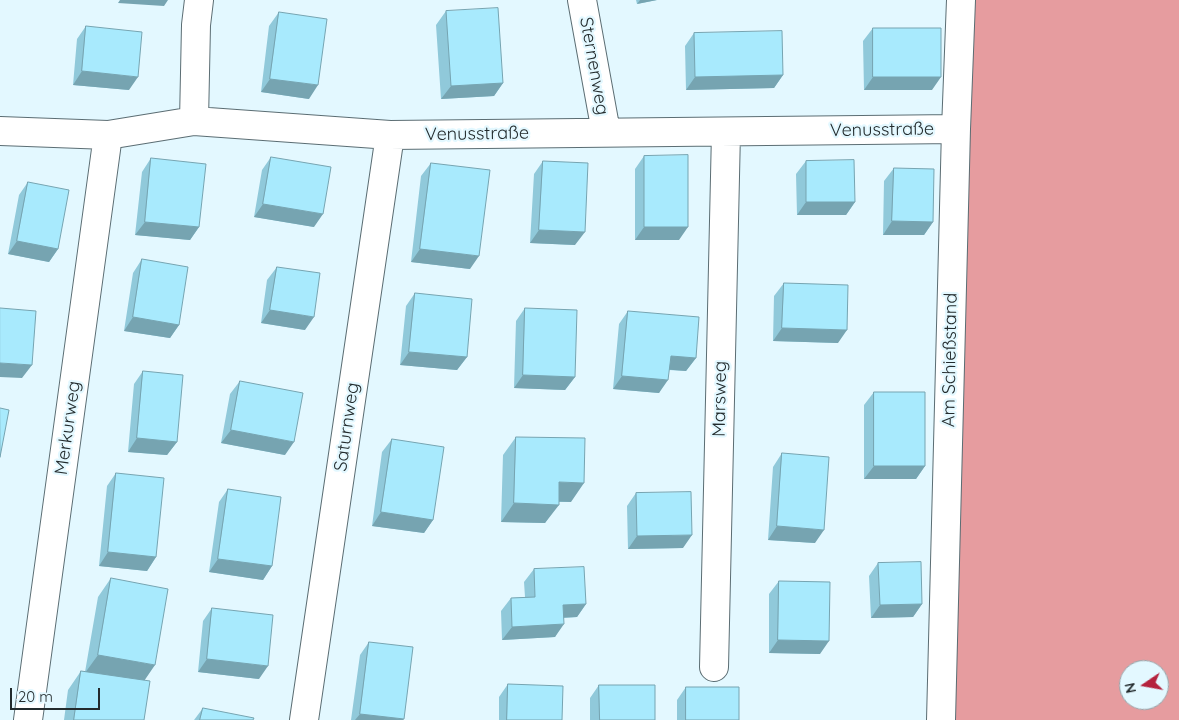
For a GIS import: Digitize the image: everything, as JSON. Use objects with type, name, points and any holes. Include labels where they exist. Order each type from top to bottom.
[{"type":"street","points":[[194,121],[196,25],[199,0]]},
{"type":"street","name":"Sternenweg","points":[[582,0],[606,132]]},
{"type":"street","name":"Am Schießstand","points":[[941,720],[961,0]]},
{"type":"street","name":"Venusstraße","points":[[0,131],[108,136],[194,121],[390,135],[956,129]]},
{"type":"street","name":"Marsweg","points":[[714,667],[726,132]]},
{"type":"street","name":"Saturnweg","points":[[304,720],[390,135]]},
{"type":"street","name":"Merkurweg","points":[[28,720],[108,136]]},
{"type":"shaded area","points":[[972,0],[1179,0],[1179,720],[950,720]]},
{"type":"building","points":[[498,8],[503,83],[451,86],[446,11]]},
{"type":"building","points":[[279,12],[327,19],[318,85],[270,79]]},
{"type":"building","points":[[86,26],[142,32],[138,77],[82,71]]},
{"type":"building","points":[[873,28],[941,28],[941,77],[873,77]]},
{"type":"building","points":[[782,31],[783,75],[695,77],[694,33]]},
{"type":"building","points":[[688,155],[688,227],[644,227],[644,156]]},
{"type":"building","points":[[271,157],[331,167],[323,214],[263,204]]},
{"type":"building","points":[[151,158],[206,164],[199,227],[145,222]]},
{"type":"building","points":[[854,160],[855,202],[806,202],[806,161]]},
{"type":"building","points":[[543,161],[588,163],[585,232],[539,230]]},
{"type":"building","points":[[431,163],[490,170],[479,256],[420,249]]},
{"type":"building","points":[[894,168],[934,169],[933,222],[892,221]]},
{"type":"building","points":[[28,182],[69,190],[58,249],[17,241]]},
{"type":"building","points":[[142,259],[188,267],[179,325],[133,317]]},
{"type":"building","points":[[277,267],[320,273],[314,317],[270,310]]},
{"type":"building","points":[[784,283],[848,285],[847,330],[782,328]]},
{"type":"building","points":[[415,293],[472,299],[467,357],[409,352]]},
{"type":"building","points":[[0,308],[36,311],[32,365],[0,363]]},
{"type":"building","points":[[525,308],[577,310],[575,377],[523,375]]},
{"type":"building","points":[[628,311],[699,317],[696,358],[671,356],[668,380],[622,376]]},
{"type":"building","points":[[143,371],[183,375],[177,442],[137,438]]},
{"type":"building","points":[[240,381],[303,393],[294,442],[231,430]]},
{"type":"building","points":[[874,392],[925,392],[925,466],[874,466]]},
{"type":"building","points":[[0,408],[9,410],[0,457]]},
{"type":"building","points":[[516,437],[585,438],[584,483],[559,482],[559,505],[514,503]]},
{"type":"building","points":[[392,439],[444,447],[433,520],[381,512]]},
{"type":"building","points":[[782,453],[829,457],[824,530],[777,526]]},
{"type":"building","points":[[116,473],[164,478],[156,557],[108,552]]},
{"type":"building","points":[[228,489],[281,497],[272,566],[218,559]]},
{"type":"building","points":[[691,492],[692,535],[637,536],[636,493]]},
{"type":"building","points":[[921,562],[922,604],[880,605],[878,563]]},
{"type":"building","points":[[584,567],[586,604],[563,605],[564,624],[512,627],[511,598],[535,597],[534,569]]},
{"type":"building","points":[[111,578],[168,589],[155,665],[98,655]]},
{"type":"building","points":[[779,581],[830,582],[829,641],[778,640]]},
{"type":"building","points":[[212,608],[273,615],[268,666],[207,659]]},
{"type":"building","points":[[369,642],[413,647],[404,719],[360,714]]},
{"type":"building","points":[[81,671],[150,681],[144,720],[74,720]]},
{"type":"building","points":[[508,684],[563,686],[562,720],[507,720]]},
{"type":"building","points":[[599,685],[655,685],[655,720],[600,720]]},
{"type":"building","points":[[686,687],[739,687],[739,720],[686,720]]},
{"type":"building","points":[[203,708],[254,718],[253,720],[200,720]]}]
